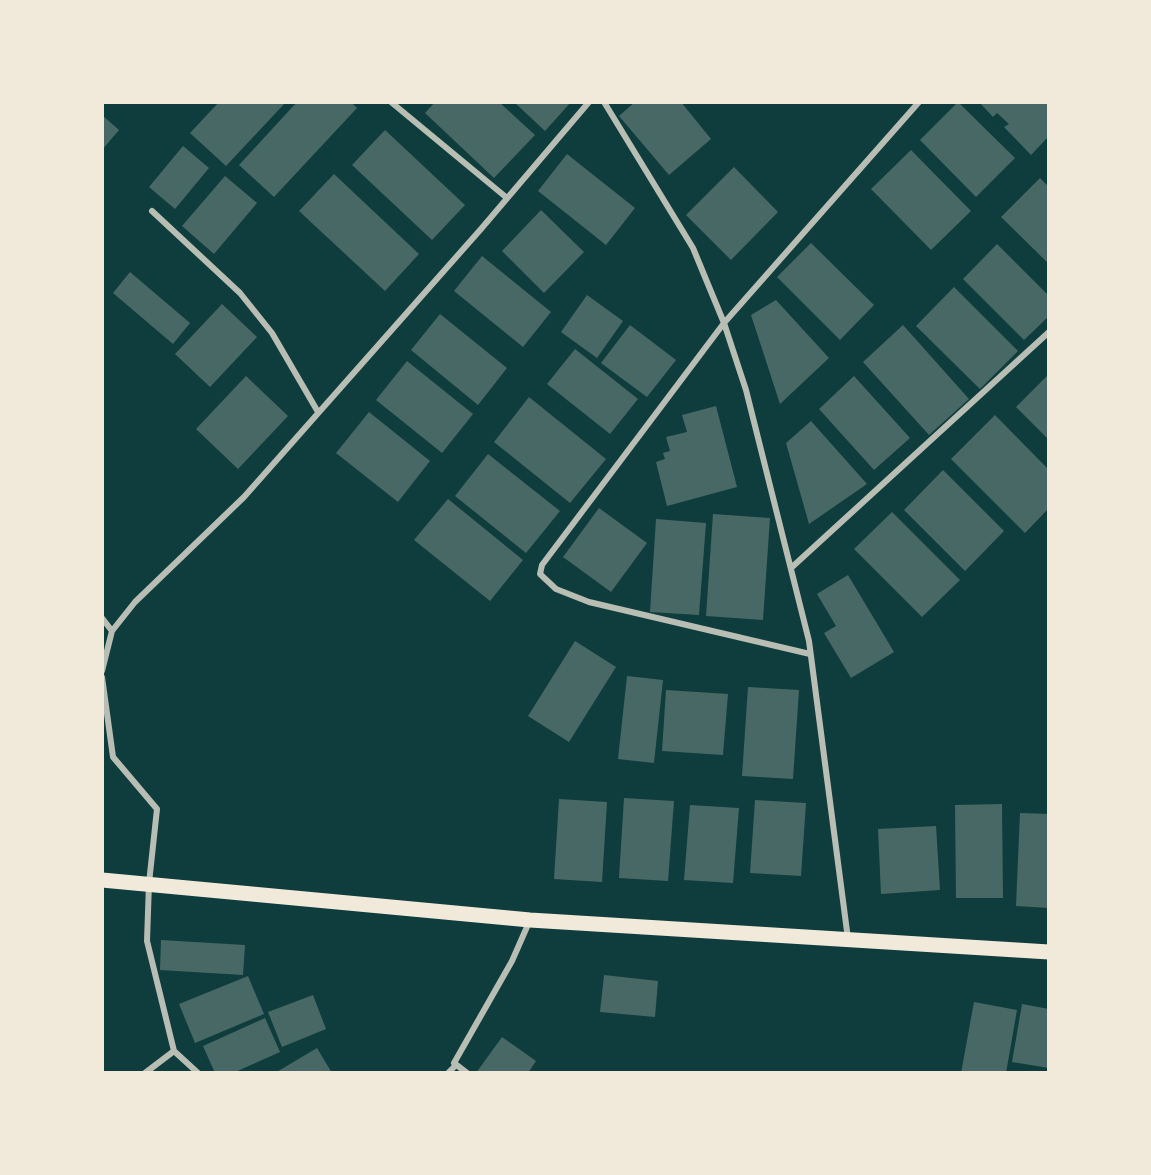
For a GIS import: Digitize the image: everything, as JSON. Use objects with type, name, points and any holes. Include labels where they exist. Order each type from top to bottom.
[{"type":"main road","points":[[102,880],[530,920],[1049,952]]},
{"type":"street","points":[[391,102],[507,198]]},
{"type":"street","points":[[102,671],[112,631],[135,602],[244,497],[589,102]]},
{"type":"street","points":[[604,102],[693,248],[724,323],[746,390],[809,641],[848,940]]},
{"type":"street","points":[[810,654],[589,602],[556,589],[540,574],[542,564],[724,323],[919,102]]},
{"type":"street","points":[[152,211],[240,293],[272,333],[318,412]]},
{"type":"street","points":[[791,568],[1049,332]]},
{"type":"street","points":[[102,618],[112,631]]},
{"type":"street","points":[[102,677],[113,757],[157,809],[147,941],[174,1051],[198,1073]]},
{"type":"street","points":[[448,1073],[456,1066],[454,1063],[512,961],[530,920]]},
{"type":"street","points":[[145,1073],[174,1051]]},
{"type":"street","points":[[454,1063],[467,1073]]},
{"type":"building","points":[[219,102],[286,102],[226,166],[190,133]]},
{"type":"building","points":[[297,102],[351,102],[357,108],[274,197],[239,165]]},
{"type":"building","points":[[435,102],[499,102],[535,135],[494,178],[425,113]]},
{"type":"building","points":[[514,102],[571,102],[545,131]]},
{"type":"building","points":[[635,102],[681,102],[711,139],[669,175],[619,116]]},
{"type":"building","points":[[958,102],[1015,158],[976,197],[920,140]]},
{"type":"building","points":[[979,102],[1049,102],[1049,136],[1031,155],[1004,127],[1009,124],[997,113],[993,117]]},
{"type":"building","points":[[102,115],[119,130],[102,150]]},
{"type":"building","points":[[385,130],[465,205],[432,240],[352,165]]},
{"type":"building","points":[[183,146],[209,168],[175,209],[149,187]]},
{"type":"building","points":[[911,150],[971,211],[931,250],[871,189]]},
{"type":"building","points":[[567,154],[635,208],[606,245],[538,191]]},
{"type":"building","points":[[734,167],[778,212],[731,260],[686,215]]},
{"type":"building","points":[[334,174],[419,254],[385,291],[299,211]]},
{"type":"building","points":[[225,176],[257,203],[214,254],[182,226]]},
{"type":"building","points":[[1040,178],[1049,187],[1049,264],[1001,217]]},
{"type":"building","points":[[541,210],[584,252],[544,293],[502,251]]},
{"type":"building","points":[[811,243],[874,305],[840,340],[777,277]]},
{"type":"building","points":[[997,244],[1049,296],[1049,316],[1024,340],[963,279]]},
{"type":"building","points":[[482,256],[551,312],[523,347],[454,291]]},
{"type":"building","points":[[130,272],[190,323],[173,344],[113,293]]},
{"type":"building","points":[[954,287],[1018,351],[980,389],[916,326]]},
{"type":"building","points":[[587,295],[623,321],[597,358],[561,332]]},
{"type":"building","points":[[776,300],[829,358],[780,404],[751,315]]},
{"type":"building","points":[[222,304],[257,337],[210,387],[175,354]]},
{"type":"building","points":[[440,314],[507,368],[478,405],[411,350]]},
{"type":"building","points":[[630,325],[676,360],[647,397],[601,363]]},
{"type":"building","points":[[903,325],[969,399],[929,435],[863,362]]},
{"type":"building","points":[[575,349],[638,399],[610,434],[547,384]]},
{"type":"building","points":[[407,361],[473,414],[442,453],[376,400]]},
{"type":"building","points":[[1049,374],[1049,440],[1016,407]]},
{"type":"building","points":[[246,376],[288,416],[238,469],[196,429]]},
{"type":"building","points":[[854,376],[910,438],[874,470],[819,409]]},
{"type":"building","points":[[529,397],[606,459],[570,503],[494,442]]},
{"type":"building","points":[[716,406],[737,487],[667,506],[656,462],[665,459],[663,453],[670,451],[666,437],[687,432],[682,415]]},
{"type":"building","points":[[369,412],[430,461],[398,502],[336,453]]},
{"type":"building","points":[[995,415],[1049,470],[1049,508],[1025,533],[951,459]]},
{"type":"building","points":[[811,421],[867,484],[809,524],[786,443]]},
{"type":"building","points":[[488,454],[560,511],[526,553],[455,496]]},
{"type":"building","points":[[943,470],[1004,531],[965,571],[904,510]]},
{"type":"building","points":[[448,499],[523,560],[490,601],[414,540]]},
{"type":"building","points":[[599,508],[647,543],[611,592],[563,557]]},
{"type":"building","points":[[892,512],[960,580],[922,617],[854,549]]},
{"type":"building","points":[[713,514],[770,518],[763,620],[706,616]]},
{"type":"building","points":[[656,519],[706,523],[699,615],[650,612]]},
{"type":"building","points":[[848,575],[894,652],[851,678],[824,633],[836,626],[817,594]]},
{"type":"building","points":[[575,641],[616,667],[569,742],[528,716]]},
{"type":"building","points":[[627,676],[663,680],[654,763],[618,759]]},
{"type":"building","points":[[748,687],[799,690],[793,779],[742,776]]},
{"type":"building","points":[[666,690],[728,694],[723,755],[662,751]]},
{"type":"building","points":[[624,798],[674,801],[668,881],[619,878]]},
{"type":"building","points":[[559,799],[607,802],[602,882],[554,879]]},
{"type":"building","points":[[755,800],[806,803],[801,876],[750,873]]},
{"type":"building","points":[[1002,804],[1003,898],[956,898],[955,805]]},
{"type":"building","points":[[690,805],[739,808],[733,883],[684,880]]},
{"type":"building","points":[[1020,813],[1049,814],[1049,908],[1016,906]]},
{"type":"building","points":[[936,826],[940,890],[881,894],[878,829]]},
{"type":"building","points":[[161,940],[245,945],[243,975],[160,970]]},
{"type":"building","points":[[604,975],[658,981],[655,1017],[600,1012]]},
{"type":"building","points":[[248,976],[264,1014],[195,1043],[179,1004]]},
{"type":"building","points":[[313,995],[326,1029],[282,1047],[268,1012]]},
{"type":"building","points":[[974,1002],[1017,1010],[1006,1073],[961,1073]]},
{"type":"building","points":[[1022,1004],[1049,1009],[1049,1068],[1012,1062]]},
{"type":"building","points":[[265,1018],[280,1052],[233,1073],[215,1073],[203,1046]]},
{"type":"building","points":[[502,1037],[536,1061],[528,1073],[476,1073]]},
{"type":"building","points":[[317,1048],[332,1073],[275,1073]]}]
